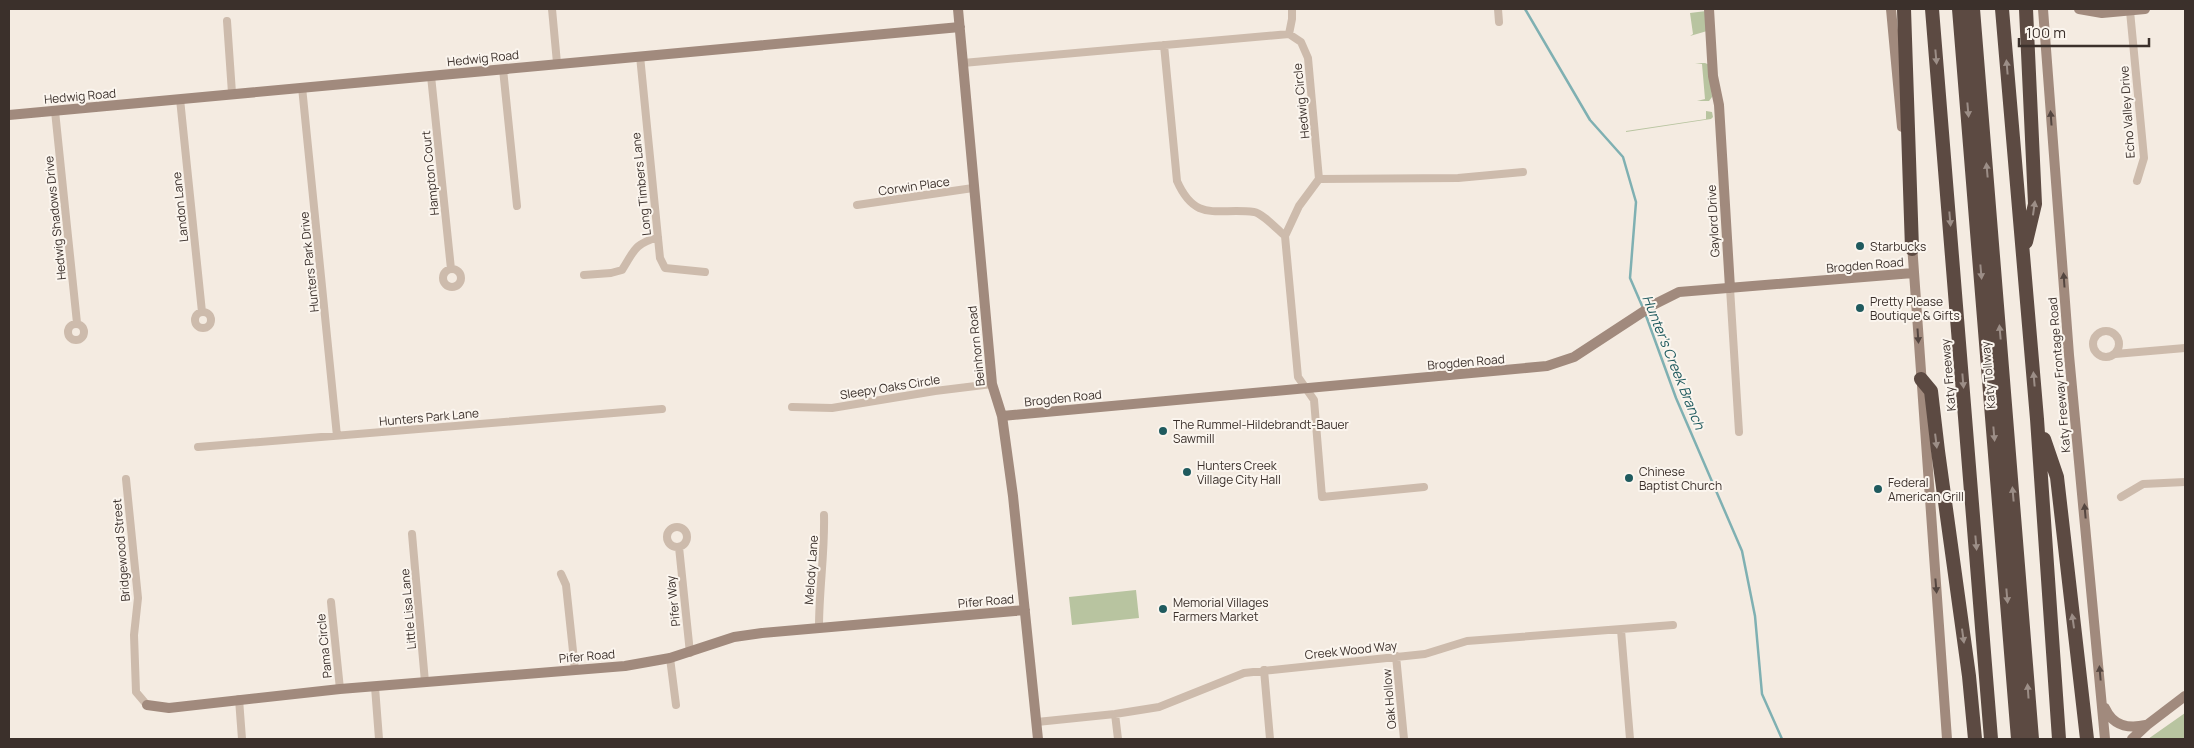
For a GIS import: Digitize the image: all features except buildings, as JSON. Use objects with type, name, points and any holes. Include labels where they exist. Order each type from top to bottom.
[{"type":"highway","points":[[1904,9],[1912,248]]},
{"type":"highway","name":"Katy Freeway","points":[[1932,9],[1991,739]]},
{"type":"highway","name":"Katy Tollway","points":[[1959,9],[2018,739]]},
{"type":"highway","name":"Katy Tollway","points":[[1973,9],[2032,739]]},
{"type":"highway","points":[[2002,9],[2037,419],[2059,739]]},
{"type":"highway","points":[[2023,255],[2035,204],[2026,9]]},
{"type":"highway","points":[[1921,379],[1932,391],[1938,450],[1969,676],[1975,739]]},
{"type":"highway","points":[[2037,419],[2057,477],[2087,739]]},
{"type":"street","points":[[552,9],[557,63]]},
{"type":"street","name":"Beinhorn Road","points":[[958,9],[992,384],[1002,416],[1014,496],[1038,739]]},
{"type":"street","points":[[963,63],[1289,34],[1292,9]]},
{"type":"street","points":[[1498,9],[1499,22]]},
{"type":"street","name":"Gaylord Drive","points":[[1709,9],[1713,76],[1719,105],[1739,432]]},
{"type":"street","points":[[1891,9],[1912,248],[1947,739]]},
{"type":"street","name":"Katy Freeway Frontage Road","points":[[2043,9],[2069,354],[2106,739]]},
{"type":"street","points":[[2079,9],[2102,13],[2145,9]]},
{"type":"street","name":"Echo Valley Drive","points":[[2130,11],[2144,158],[2137,181]]},
{"type":"street","points":[[227,21],[232,94]]},
{"type":"street","name":"Hedwig Road","points":[[9,115],[960,27]]},
{"type":"street","name":"Hedwig Circle","points":[[1289,34],[1301,42],[1308,58],[1320,179]]},
{"type":"street","points":[[1164,45],[1177,181],[1181,192],[1188,202],[1210,212],[1256,212],[1285,236]]},
{"type":"street","name":"Long Timbers Lane","points":[[640,56],[660,258],[665,268],[705,272]]},
{"type":"street","points":[[504,69],[517,206]]},
{"type":"street","name":"Hampton Court","points":[[431,76],[451,269]]},
{"type":"street","name":"Hunters Park Drive","points":[[302,87],[337,436]]},
{"type":"street","name":"Landon Lane","points":[[180,99],[202,312]]},
{"type":"street","name":"Hedwig Shadows Drive","points":[[55,111],[77,324]]},
{"type":"street","points":[[1424,487],[1322,497],[1314,400],[1298,377],[1285,236],[1299,206],[1320,179],[1458,178],[1523,172]]},
{"type":"street","name":"Corwin Place","points":[[857,205],[974,188]]},
{"type":"street","points":[[584,275],[611,273],[622,270],[634,248],[658,237]]},
{"type":"street","name":"Brogden Road","points":[[1002,416],[1547,366],[1574,357],[1629,320],[1679,292],[1913,273]]},
{"type":"street","points":[[2115,354],[2185,348]]},
{"type":"street","name":"Sleepy Oaks Circle","points":[[792,407],[832,408],[935,391],[992,384]]},
{"type":"street","name":"Hunters Park Lane","points":[[198,447],[662,408]]},
{"type":"street","name":"Bridgewood Street","points":[[126,478],[138,598],[134,635],[136,692],[147,705]]},
{"type":"street","points":[[2121,497],[2143,484],[2185,482]]},
{"type":"street","name":"Melody Lane","points":[[819,627],[819,605],[825,540],[824,515]]},
{"type":"street","name":"Little Lisa Lane","points":[[412,534],[426,682]]},
{"type":"street","name":"Pifer Way","points":[[679,547],[690,653]]},
{"type":"street","points":[[561,574],[566,585],[575,670]]},
{"type":"street","name":"Pama Circle","points":[[331,602],[340,688]]},
{"type":"street","name":"Pifer Road","points":[[147,705],[169,708],[340,688],[375,687],[625,666],[690,653],[734,637],[819,627],[1025,610]]},
{"type":"street","name":"Creek Wood Way","points":[[1037,722],[1116,714],[1159,707],[1244,673],[1425,654],[1467,641],[1673,625]]},
{"type":"street","points":[[1622,630],[1630,739]]},
{"type":"street","name":"Oak Hollow","points":[[1396,656],[1404,739]]},
{"type":"street","points":[[670,658],[676,705]]},
{"type":"street","points":[[1264,670],[1270,739]]},
{"type":"street","points":[[375,687],[379,739]]},
{"type":"street","points":[[2132,739],[2185,696]]},
{"type":"street","points":[[239,699],[242,739]]},
{"type":"street","points":[[2103,703],[2114,721],[2124,727],[2136,728],[2147,725]]},
{"type":"street","points":[[1116,714],[1118,739]]},
{"type":"green space","points":[[1706,11],[1707,31],[1690,36],[1693,34],[1690,13]]},
{"type":"green space","points":[[1695,63],[1710,65],[1712,97],[1709,101],[1697,101],[1705,99],[1702,64]]},
{"type":"green space","points":[[1706,111],[1712,112],[1713,117],[1711,119],[1626,132],[1706,119]]},
{"type":"green space","points":[[1136,590],[1139,618],[1072,625],[1069,597]]},
{"type":"green space","points":[[2185,713],[2185,739],[2148,739]]},
{"type":"waterway","name":"Hunter's Creek Branch","points":[[1525,9],[1590,120],[1623,157],[1636,202],[1630,278],[1643,308]]},
{"type":"waterway","name":"Hunter's Creek Branch","points":[[1645,313],[1676,398],[1742,551],[1755,616],[1762,694],[1782,739]]},
{"type":"place","name":"Starbucks","points":[[1860,246]]},
{"type":"place","name":"Pretty Please Boutique & Gifts","points":[[1860,308]]},
{"type":"place","name":"The Rummel-Hildebrandt-Bauer Sawmill","points":[[1163,431]]},
{"type":"place","name":"Hunters Creek Village City Hall","points":[[1187,472]]},
{"type":"place","name":"Chinese Baptist Church","points":[[1629,478]]},
{"type":"place","name":"Federal American Grill","points":[[1878,489]]},
{"type":"place","name":"Memorial Villages Farmers Market","points":[[1163,609]]}]
